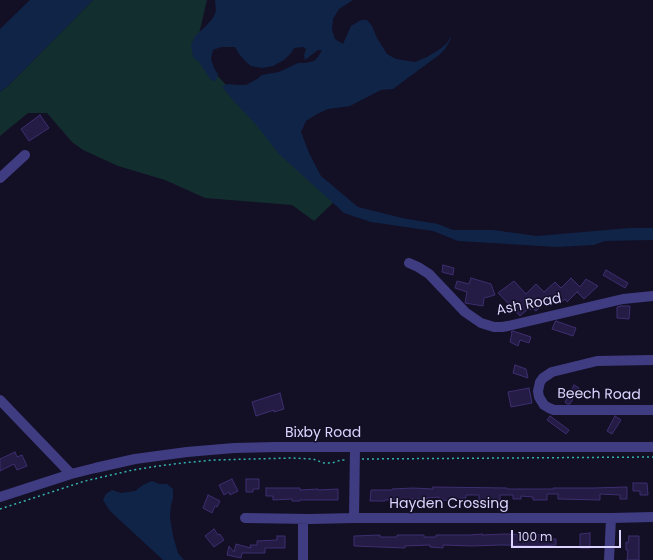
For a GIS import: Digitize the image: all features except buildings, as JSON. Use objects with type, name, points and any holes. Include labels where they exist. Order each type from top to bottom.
[{"type":"street","points":[[0,178],[25,155]]},
{"type":"street","name":"Ash Road","points":[[409,263],[429,274],[466,312],[481,323],[488,326],[508,326],[623,299],[653,296]]},
{"type":"street","name":"Beech Road","points":[[653,360],[597,362],[552,372],[540,382],[538,392],[544,405],[554,410],[653,410]]},
{"type":"street","points":[[0,400],[71,474]]},
{"type":"street","points":[[354,518],[355,447]]},
{"type":"street","name":"Bixby Road","points":[[0,498],[71,474],[95,468],[135,459],[187,452],[250,448],[653,447]]},
{"type":"street","name":"Hayden Crossing","points":[[245,518],[653,517]]},
{"type":"street","points":[[609,560],[611,518]]},
{"type":"street","points":[[303,519],[303,560]]},
{"type":"path","points":[[0,509],[85,481],[133,470],[214,460],[299,458],[332,463],[341,460],[355,459],[653,457]]},
{"type":"green space","points":[[93,0],[207,0],[195,51],[290,155],[336,200],[314,221],[292,205],[205,198],[165,180],[118,166],[83,150],[72,142],[47,113],[28,113],[0,136],[0,92],[8,86]]},
{"type":"water","points":[[30,0],[93,0],[8,86],[0,92],[0,29]]},
{"type":"water","points":[[215,0],[353,0],[339,9],[333,19],[332,30],[335,39],[343,44],[351,26],[361,20],[367,20],[372,26],[377,38],[387,54],[396,59],[415,62],[440,49],[451,37],[445,49],[439,55],[393,89],[381,90],[350,106],[328,109],[306,121],[301,132],[309,153],[321,176],[358,207],[402,218],[438,224],[453,230],[493,230],[537,236],[630,228],[653,228],[653,240],[605,241],[594,245],[557,247],[458,241],[433,231],[371,222],[344,213],[279,154],[257,126],[222,87],[227,84],[246,85],[262,75],[279,72],[298,63],[314,61],[322,50],[318,50],[305,60],[304,55],[306,49],[303,47],[294,48],[284,60],[273,66],[262,68],[251,66],[239,54],[235,47],[221,47],[213,50],[211,59],[218,74],[216,81],[211,80],[199,62],[193,57],[191,45],[195,36],[213,18],[216,11]]},
{"type":"water","points":[[152,481],[159,484],[167,484],[173,489],[170,517],[178,553],[184,560],[163,560],[110,511],[103,500],[106,494],[112,490],[121,493],[135,491]]}]
